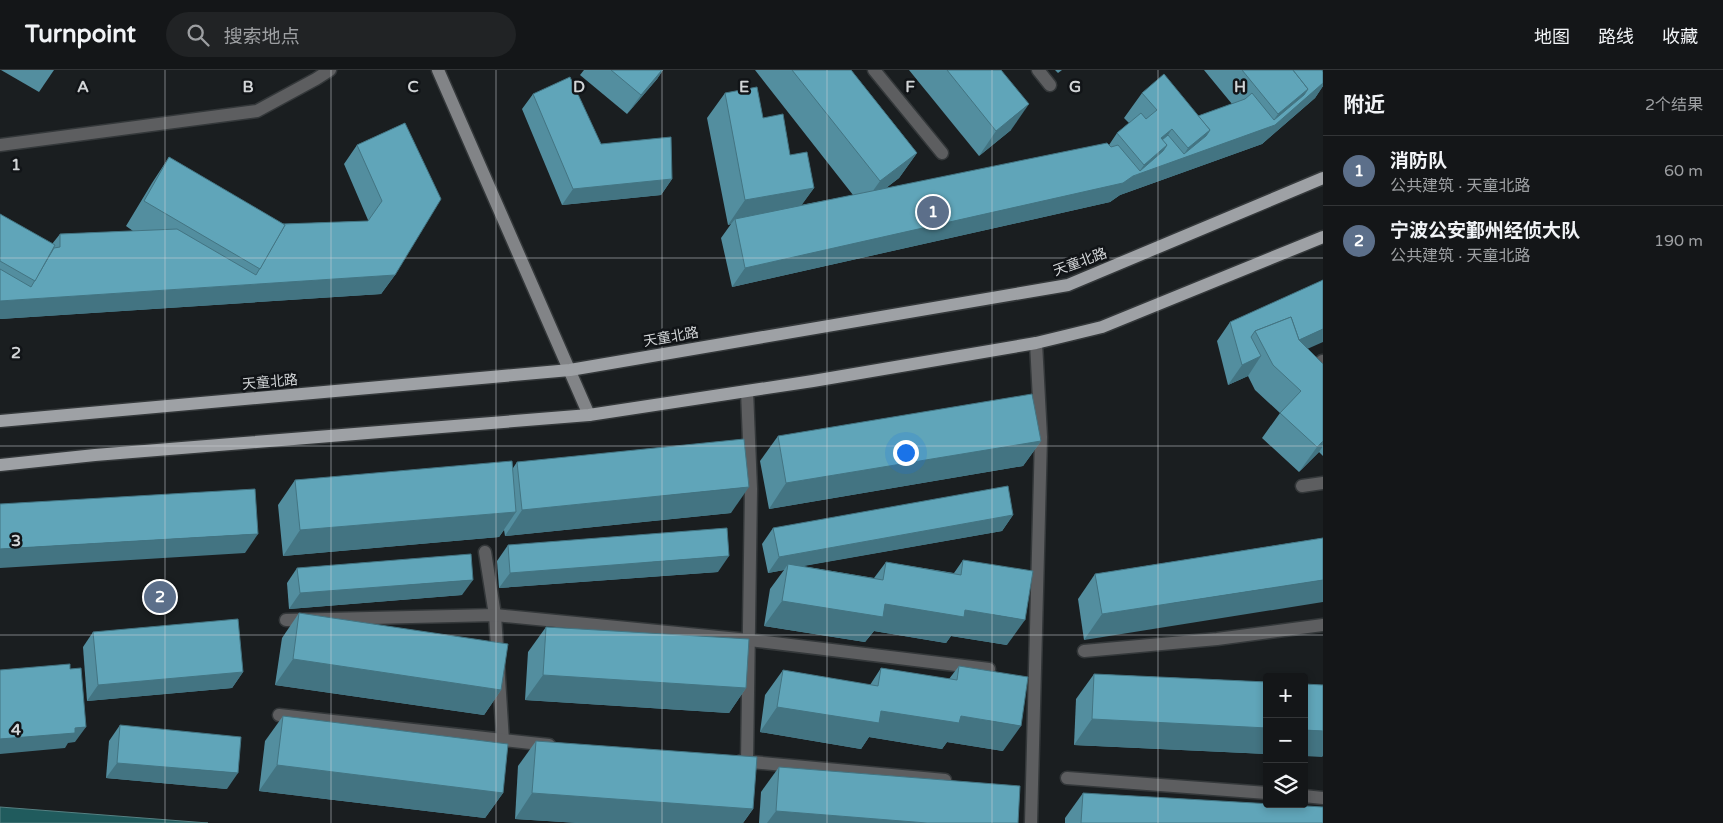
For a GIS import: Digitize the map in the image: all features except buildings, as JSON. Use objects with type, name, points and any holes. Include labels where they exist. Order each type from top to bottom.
[{"type":"main road","name":"天童北路","points":[[0,421],[570,370],[1068,285],[1323,178]]},
{"type":"main road","points":[[0,465],[589,415],[747,391],[1036,342],[1102,327],[1323,237]]},
{"type":"street","points":[[0,145],[257,111],[330,70]]},
{"type":"street","points":[[438,70],[589,415]]},
{"type":"street","points":[[874,70],[942,153]]},
{"type":"street","points":[[1038,70],[1050,85]]},
{"type":"street","points":[[1031,823],[1041,437],[1036,342]]},
{"type":"street","points":[[747,391],[751,489],[747,762]]},
{"type":"street","points":[[1302,486],[1323,483]]},
{"type":"street","points":[[485,552],[495,614],[503,741]]},
{"type":"street","points":[[286,620],[495,614],[749,640],[988,669]]},
{"type":"street","points":[[1084,651],[1217,639],[1323,625]]},
{"type":"street","points":[[278,715],[561,746]]},
{"type":"street","points":[[727,760],[954,781]]},
{"type":"street","points":[[1066,778],[1263,793]]},
{"type":"street","points":[[1308,796],[1323,798]]},
{"type":"water","points":[[0,807],[208,823],[0,823]]},
{"type":"place","name":"消防队","points":[[933,212]]},
{"type":"place","name":"宁波公安鄞州经侦大队","points":[[160,597]]}]
